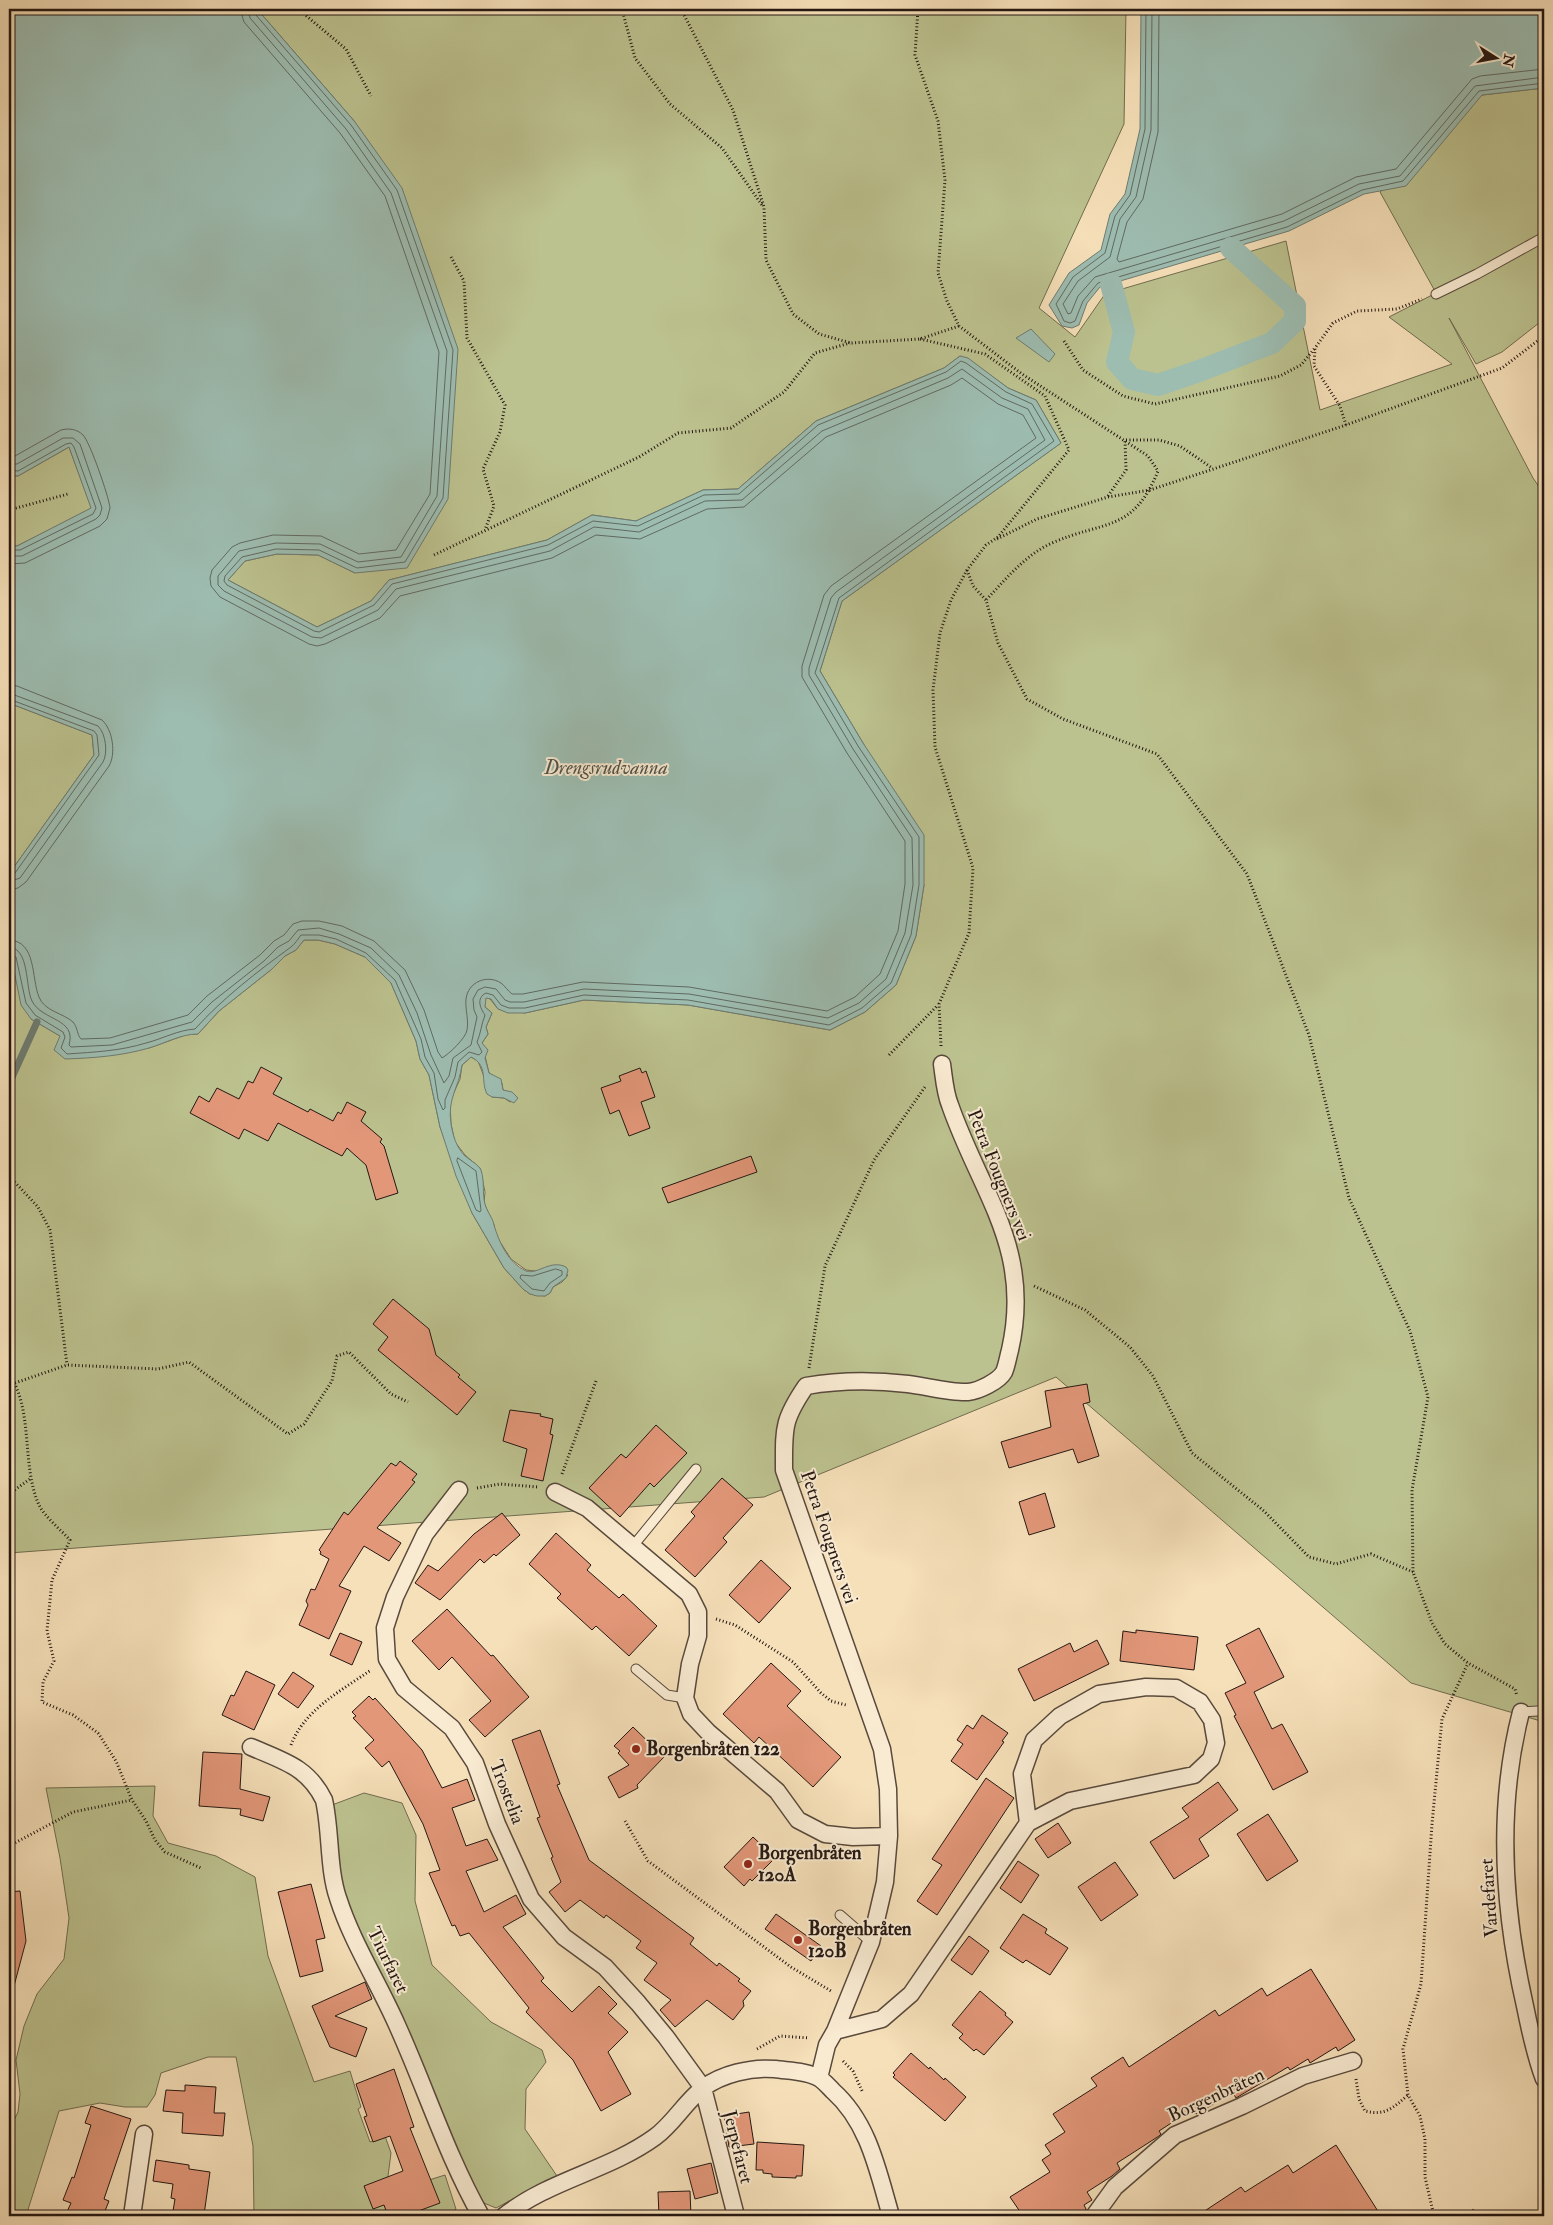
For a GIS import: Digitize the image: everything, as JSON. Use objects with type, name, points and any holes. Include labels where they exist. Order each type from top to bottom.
[{"type":"street","name":"Petra Fougners vei","points":[[835,2031],[871,1942],[884,1882],[889,1836],[888,1789],[882,1749],[784,1470],[784,1436],[786,1421],[791,1408],[806,1386],[838,1381],[872,1382],[969,1392],[987,1385],[1003,1374],[1017,1307],[1016,1277],[999,1217],[974,1164],[949,1103],[942,1064]]},
{"type":"street","name":"Trostelia","points":[[459,1490],[425,1534],[395,1598],[385,1628],[387,1660],[404,1688],[452,1728],[475,1763],[497,1824],[531,1899],[564,1937],[605,1967],[638,2003],[666,2037],[702,2088]]},
{"type":"street","points":[[555,1492],[587,1508],[689,1594],[698,1612],[698,1636],[690,1664],[685,1698],[691,1714],[708,1732],[777,1791],[798,1820],[825,1834],[853,1837],[889,1836]]},
{"type":"street","points":[[819,2078],[827,2045],[835,2031],[882,2019],[911,1994],[1028,1823],[1070,1801],[1194,1774],[1211,1759],[1216,1743],[1212,1720],[1200,1702],[1176,1688],[1146,1687],[1099,1694],[1060,1716],[1034,1740],[1022,1774],[1028,1823]]},
{"type":"street","name":"Vardefaret","points":[[1521,1712],[1514,1738],[1506,1810],[1505,1875],[1516,1966],[1538,2062],[1544,2079]]},
{"type":"street","name":"Tiurfaret","points":[[251,1747],[300,1769],[317,1786],[324,1800],[337,1896],[397,2025],[448,2151],[481,2216]]},
{"type":"street","name":"Borgenbråten","points":[[1094,2216],[1116,2187],[1175,2135],[1242,2106],[1303,2076],[1353,2061]]},
{"type":"street","points":[[504,2216],[516,2206],[554,2185],[611,2163],[656,2137],[702,2088],[726,2076],[762,2068],[798,2071],[819,2078],[847,2103],[867,2136],[891,2216]]},
{"type":"street","name":"Jerpefaret","points":[[702,2088],[736,2216]]},
{"type":"street","points":[[132,2216],[144,2134]]},
{"type":"lane","points":[[1436,294],[1477,274],[1544,236]]},
{"type":"lane","points":[[632,1546],[696,1469]]},
{"type":"lane","points":[[636,1669],[667,1695],[685,1698]]},
{"type":"lane","points":[[1521,1712],[1538,1711]]},
{"type":"lane","points":[[840,1915],[871,1942]]},
{"type":"path","points":[[298,9],[346,49],[371,96]]},
{"type":"path","points":[[622,9],[635,58],[670,104],[722,148],[764,207]]},
{"type":"path","points":[[681,9],[733,110],[764,207],[766,260],[793,314],[819,334],[851,343]]},
{"type":"path","points":[[918,9],[915,55],[938,121],[945,180],[938,273],[947,301],[960,326],[1022,374],[1148,456],[1158,471],[1150,490],[1138,508],[1110,525],[1052,543],[1024,560],[986,600]]},
{"type":"path","points":[[451,257],[464,281],[467,338],[505,405],[500,432],[484,469],[494,506],[485,531]]},
{"type":"path","points":[[1064,342],[1083,370],[1123,396],[1155,404],[1280,376],[1301,365],[1334,323],[1357,311],[1397,309],[1436,294]]},
{"type":"path","points":[[434,555],[639,457],[678,433],[731,428],[784,392],[815,353],[851,343],[920,339],[960,326]]},
{"type":"path","points":[[986,545],[1037,519],[1108,497],[1150,490],[1346,425],[1502,368],[1544,336]]},
{"type":"path","points":[[889,1055],[939,1004],[969,933],[973,868],[935,747],[933,690],[940,633],[951,600],[967,570],[986,545],[998,536],[1069,450],[1045,396],[985,354],[920,339]]},
{"type":"path","points":[[1315,348],[1314,366],[1340,406],[1346,425]]},
{"type":"path","points":[[1126,440],[1159,440],[1180,446],[1212,468]]},
{"type":"path","points":[[1108,497],[1126,470],[1126,440]]},
{"type":"path","points":[[9,510],[68,494]]},
{"type":"path","points":[[967,570],[973,586],[986,600],[998,643],[1027,699],[1063,719],[1157,754],[1247,874],[1309,1035],[1349,1198],[1410,1332],[1428,1397],[1412,1490],[1413,1572],[1432,1623],[1445,1644],[1468,1663],[1515,1689],[1521,1712]]},
{"type":"path","points":[[9,763],[13,770],[9,827]]},
{"type":"path","points":[[9,966],[9,986]]},
{"type":"path","points":[[806,1386],[825,1266],[874,1160],[942,1064],[939,1004]]},
{"type":"path","points":[[9,1166],[11,1178],[38,1207],[50,1230],[67,1365]]},
{"type":"path","points":[[1016,1277],[1085,1310],[1130,1347],[1153,1376],[1192,1453],[1264,1511],[1309,1557],[1336,1564],[1370,1554],[1413,1572]]},
{"type":"path","points":[[15,1383],[67,1365],[158,1369],[189,1362],[288,1434],[304,1424],[332,1380],[337,1356],[349,1352],[391,1394],[408,1402]]},
{"type":"path","points":[[9,1374],[15,1383],[24,1419],[30,1479],[40,1507],[70,1540],[52,1580],[46,1631],[54,1661],[43,1682],[42,1702],[73,1715],[98,1733],[116,1761],[132,1800],[146,1821],[155,1840],[165,1852],[201,1868]]},
{"type":"path","points":[[459,1490],[500,1484],[532,1485],[555,1492],[596,1381]]},
{"type":"path","points":[[9,1494],[30,1479]]},
{"type":"path","points":[[698,1612],[735,1625],[793,1662],[821,1693],[831,1701],[852,1706],[866,1703]]},
{"type":"path","points":[[285,1762],[295,1734],[320,1706],[387,1660]]},
{"type":"path","points":[[1434,2216],[1425,2177],[1425,2139],[1420,2116],[1408,2095],[1403,2049],[1421,1984],[1432,1824],[1442,1719],[1468,1663]]},
{"type":"path","points":[[9,1846],[73,1812],[132,1800]]},
{"type":"path","points":[[625,1821],[648,1861],[790,1967],[847,2000]]},
{"type":"path","points":[[1353,2061],[1358,2099],[1366,2112],[1377,2114],[1393,2108],[1408,2095]]},
{"type":"path","points":[[1460,2216],[1474,2210]]},
{"type":"green space","points":[[257,9],[1126,9],[1124,124],[1039,308],[1075,337],[1105,294],[1286,241],[1320,410],[1452,364],[1389,317],[1436,293],[1380,192],[1482,95],[1544,88],[1544,319],[1502,352],[1476,364],[1449,318],[1533,478],[1544,494],[1544,1722],[1411,1683],[1056,1377],[764,1497],[9,1553],[9,946],[31,1019],[60,1036],[149,1048],[188,1034],[198,1034],[219,1011],[272,969],[285,956],[296,950],[304,940],[318,940],[335,944],[365,957],[391,983],[416,1041],[420,1059],[429,1075],[440,1127],[472,1213],[504,1268],[530,1294],[545,1296],[568,1275],[526,1270],[511,1259],[495,1234],[494,1225],[484,1203],[485,1192],[480,1168],[465,1155],[455,1142],[451,1124],[450,1101],[460,1079],[462,1065],[471,1057],[478,1061],[492,1097],[504,1098],[510,1102],[517,1098],[514,1094],[503,1090],[502,1083],[489,1073],[482,1043],[488,1034],[486,1027],[492,1013],[485,1007],[484,1001],[487,997],[498,1009],[525,1013],[584,1000],[688,1005],[830,1030],[865,1012],[896,985],[916,936],[924,885],[863,743],[820,671],[842,601],[1061,443],[1036,400],[1008,388],[968,359],[960,356],[944,368],[816,421],[738,489],[703,490],[636,521],[592,515],[547,540],[389,580],[371,601],[317,627],[228,580],[245,561],[277,554],[318,555],[355,573],[355,122]]},
{"type":"green space","points":[[69,447],[92,509],[17,546],[9,545],[9,475],[18,476]]},
{"type":"green space","points":[[9,703],[92,735],[94,755],[9,874]]},
{"type":"green space","points":[[155,1786],[153,1816],[168,1843],[216,1856],[255,1877],[268,1956],[314,2082],[350,2071],[361,2107],[358,2109],[370,2142],[385,2136],[391,2153],[387,2184],[429,2180],[445,2175],[456,2209],[447,2216],[254,2216],[253,2146],[236,2057],[208,2057],[161,2073],[155,2095],[147,2107],[125,2107],[100,2103],[59,2111],[26,2216],[9,2216],[9,2130],[18,2112],[20,2094],[16,2060],[24,2026],[37,1994],[64,1959],[69,1918],[60,1858],[46,1788]]},
{"type":"green space","points":[[364,1793],[402,1803],[416,1835],[415,1901],[432,1965],[491,2022],[542,2050],[546,2062],[526,2089],[525,2129],[557,2176],[496,2208],[479,2201],[359,1934],[341,1882],[332,1805]]},
{"type":"water","name":"Drengsrudvanna","points":[[9,9],[257,9],[355,122],[402,188],[458,349],[448,499],[407,568],[355,573],[318,555],[277,554],[245,561],[228,580],[317,627],[371,601],[389,580],[547,540],[592,515],[636,521],[703,490],[738,489],[816,421],[944,368],[960,356],[968,358],[1008,388],[1036,400],[1061,443],[842,601],[820,671],[863,743],[924,835],[924,885],[916,936],[896,985],[865,1012],[830,1030],[688,1005],[584,1000],[525,1013],[508,1013],[498,1009],[491,999],[486,998],[485,1007],[492,1013],[486,1027],[488,1034],[482,1043],[488,1050],[485,1058],[489,1073],[501,1079],[503,1090],[512,1092],[518,1098],[514,1103],[504,1098],[492,1097],[487,1094],[482,1069],[477,1061],[471,1057],[462,1065],[452,1100],[450,1115],[452,1128],[455,1141],[461,1152],[481,1170],[486,1207],[509,1257],[526,1271],[531,1272],[555,1265],[566,1267],[568,1270],[566,1278],[553,1287],[550,1293],[545,1296],[530,1294],[504,1268],[472,1213],[456,1176],[440,1127],[429,1075],[420,1059],[416,1041],[391,983],[365,957],[335,944],[318,940],[304,940],[296,950],[285,956],[272,969],[219,1011],[198,1034],[186,1035],[139,1051],[118,1055],[65,1059],[54,1050],[60,1036],[31,1019],[21,1005],[9,946],[9,874],[94,755],[92,735],[9,703],[9,545],[17,546],[91,508],[69,447],[18,476],[9,475]]},
{"type":"water","points":[[1141,9],[1544,9],[1544,88],[1482,95],[1406,186],[1364,194],[1289,231],[1100,287],[1087,303],[1079,325],[1072,328],[1062,326],[1049,305],[1069,273],[1101,250],[1110,214],[1125,194],[1140,129]]},
{"type":"water","points":[[1031,329],[1055,354],[1049,362],[1016,338]]},
{"type":"building","points":[[261,1067],[282,1078],[273,1094],[308,1112],[310,1109],[333,1121],[338,1112],[341,1114],[347,1102],[366,1112],[361,1121],[382,1139],[380,1142],[384,1146],[398,1193],[376,1200],[366,1165],[347,1148],[342,1156],[278,1123],[268,1141],[244,1129],[239,1139],[190,1113],[199,1096],[209,1102],[217,1088],[239,1099],[248,1081],[253,1083]]},
{"type":"building","points":[[640,1068],[642,1073],[646,1071],[655,1097],[641,1102],[650,1128],[629,1136],[619,1110],[610,1114],[601,1088],[621,1081],[619,1076]]},
{"type":"building","points":[[751,1156],[757,1172],[668,1203],[662,1188]]},
{"type":"building","points":[[393,1299],[429,1329],[436,1355],[460,1375],[458,1377],[476,1392],[457,1415],[378,1350],[388,1337],[373,1324]]},
{"type":"building","points":[[1087,1384],[1090,1402],[1083,1404],[1099,1456],[1078,1463],[1073,1449],[1009,1468],[1001,1442],[1051,1427],[1045,1391]]},
{"type":"building","points":[[510,1410],[541,1414],[540,1416],[553,1419],[550,1434],[553,1435],[543,1481],[521,1476],[527,1449],[503,1441]]},
{"type":"building","points":[[656,1425],[687,1453],[654,1487],[650,1483],[620,1517],[589,1488],[621,1454],[626,1458]]},
{"type":"building","points":[[400,1461],[417,1474],[412,1480],[415,1482],[377,1528],[401,1543],[389,1561],[364,1546],[339,1586],[351,1591],[329,1639],[299,1625],[308,1605],[306,1601],[311,1589],[315,1590],[329,1559],[320,1554],[319,1550],[344,1512],[348,1515],[391,1463],[396,1466]]},
{"type":"building","points":[[722,1478],[753,1505],[723,1538],[727,1542],[695,1577],[665,1550],[695,1516],[691,1512]]},
{"type":"building","points":[[1045,1493],[1055,1527],[1029,1535],[1019,1502]]},
{"type":"building","points":[[502,1513],[520,1535],[496,1556],[494,1554],[484,1563],[480,1559],[440,1600],[415,1583],[428,1565],[438,1571],[474,1534]]},
{"type":"building","points":[[556,1533],[591,1565],[587,1570],[619,1598],[623,1594],[657,1626],[629,1656],[596,1626],[592,1630],[557,1598],[561,1594],[529,1564]]},
{"type":"building","points":[[761,1560],[791,1588],[759,1623],[729,1595]]},
{"type":"building","points":[[447,1609],[491,1656],[493,1655],[529,1697],[485,1737],[469,1720],[491,1701],[452,1657],[439,1670],[412,1641]]},
{"type":"building","points":[[1259,1628],[1284,1677],[1254,1692],[1272,1729],[1282,1724],[1308,1772],[1273,1790],[1234,1716],[1236,1715],[1225,1693],[1246,1683],[1226,1645]]},
{"type":"building","points":[[1136,1630],[1198,1637],[1194,1670],[1120,1661],[1123,1631],[1136,1633]]},
{"type":"building","points":[[340,1633],[362,1642],[352,1665],[330,1655]]},
{"type":"building","points":[[1097,1640],[1109,1664],[1034,1701],[1018,1669],[1070,1643],[1074,1652]]},
{"type":"building","points":[[771,1663],[801,1691],[787,1706],[841,1757],[813,1787],[759,1737],[754,1743],[723,1714]]},
{"type":"building","points":[[246,1671],[275,1685],[254,1730],[222,1715],[231,1695],[234,1696]]},
{"type":"building","points":[[293,1672],[314,1686],[298,1708],[278,1694]]},
{"type":"building","points":[[369,1696],[373,1700],[375,1698],[422,1750],[442,1788],[467,1779],[475,1800],[452,1808],[466,1846],[487,1839],[498,1860],[466,1871],[484,1912],[516,1895],[526,1914],[503,1927],[544,1978],[541,1981],[572,2012],[599,1986],[617,2004],[608,2013],[628,2032],[608,2052],[631,2094],[601,2111],[573,2060],[526,2012],[529,2008],[469,1933],[460,1936],[455,1925],[452,1926],[429,1873],[440,1870],[423,1824],[389,1761],[382,1767],[365,1748],[374,1740],[353,1718],[356,1716],[352,1712]]},
{"type":"building","points":[[982,1715],[1008,1733],[1002,1741],[1004,1742],[977,1780],[951,1761],[963,1744],[957,1740],[967,1725],[973,1729]]},
{"type":"building","points":[[633,1727],[664,1757],[637,1785],[638,1788],[619,1798],[608,1777],[629,1765],[618,1753],[620,1751],[614,1746]]},
{"type":"building","points":[[540,1730],[560,1784],[557,1785],[589,1860],[694,1938],[690,1944],[717,1966],[719,1963],[740,1979],[738,1981],[751,1991],[743,2001],[744,2006],[733,2020],[707,2000],[675,2027],[660,2010],[671,2000],[644,1980],[657,1963],[636,1948],[641,1941],[606,1915],[604,1918],[580,1900],[565,1912],[549,1892],[561,1882],[537,1818],[540,1817],[512,1740]]},
{"type":"building","points":[[203,1752],[242,1754],[240,1789],[270,1797],[263,1821],[240,1815],[241,1809],[199,1806]]},
{"type":"building","points":[[986,1778],[1014,1798],[937,1915],[917,1901],[942,1865],[932,1859]]},
{"type":"building","points":[[1218,1782],[1238,1810],[1199,1839],[1209,1856],[1174,1879],[1150,1842],[1189,1817],[1182,1808]]},
{"type":"building","points":[[1268,1814],[1298,1861],[1267,1881],[1237,1834]]},
{"type":"building","points":[[1058,1823],[1071,1843],[1048,1858],[1035,1839]]},
{"type":"building","name":"Borgenbråten 120A","points":[[753,1837],[773,1856],[771,1858],[773,1860],[752,1881],[750,1879],[744,1886],[724,1867]]},
{"type":"building","points":[[1018,1861],[1039,1875],[1021,1903],[1000,1888]]},
{"type":"building","points":[[1115,1862],[1138,1895],[1101,1921],[1078,1887]]},
{"type":"building","points":[[311,1884],[325,1938],[316,1940],[323,1971],[300,1977],[278,1892]]},
{"type":"building","points":[[20,1891],[26,1941],[14,1986],[9,1985],[9,1892]]},
{"type":"building","name":"Borgenbråten 120B","points":[[776,1914],[821,1946],[811,1961],[765,1929]]},
{"type":"building","points":[[1023,1914],[1047,1929],[1045,1933],[1068,1948],[1050,1975],[1026,1960],[1023,1963],[1000,1948]]},
{"type":"building","points":[[969,1936],[989,1951],[972,1975],[951,1960]]},
{"type":"building","points":[[1311,1969],[1355,2040],[1338,2051],[1336,2047],[1310,2063],[1308,2059],[1290,2070],[1288,2067],[1236,2098],[1233,2093],[1196,2114],[1193,2109],[1159,2131],[1161,2134],[1159,2136],[1117,2163],[1120,2169],[1112,2176],[1087,2192],[1092,2200],[1084,2205],[1086,2209],[1084,2216],[1023,2216],[1010,2197],[1050,2172],[1042,2160],[1051,2154],[1045,2145],[1065,2132],[1053,2114],[1097,2086],[1091,2078],[1123,2057],[1129,2067],[1215,2010],[1219,2016],[1262,1988],[1267,1996]]},
{"type":"building","points":[[365,1982],[372,1999],[335,2016],[367,2028],[356,2057],[330,2047],[312,2006]]},
{"type":"building","points":[[980,1991],[1006,2013],[1005,2015],[1013,2022],[984,2055],[976,2049],[974,2051],[959,2038],[963,2034],[952,2025]]},
{"type":"building","points":[[911,2053],[944,2080],[945,2078],[966,2097],[945,2121],[893,2077],[895,2075],[893,2073]]},
{"type":"building","points":[[394,2069],[414,2127],[410,2128],[440,2203],[405,2216],[388,2216],[384,2205],[373,2209],[364,2186],[403,2171],[390,2136],[373,2142],[364,2117],[367,2116],[356,2084]]},
{"type":"building","points":[[185,2085],[216,2087],[214,2113],[225,2113],[223,2136],[182,2133],[183,2113],[163,2111],[166,2090],[185,2091]]},
{"type":"building","points":[[91,2106],[131,2119],[104,2199],[109,2201],[103,2216],[65,2216],[71,2203],[63,2200],[72,2177],[74,2178],[91,2125],[85,2123]]},
{"type":"building","points":[[749,2112],[754,2144],[729,2147],[724,2116]]},
{"type":"building","points":[[757,2142],[804,2145],[802,2176],[796,2176],[796,2178],[772,2177],[772,2174],[763,2173],[763,2170],[756,2170]]},
{"type":"building","points":[[1336,2145],[1381,2216],[1197,2216],[1241,2187],[1245,2192],[1288,2165],[1293,2173]]},
{"type":"building","points":[[156,2160],[189,2165],[189,2169],[210,2172],[204,2215],[173,2211],[175,2199],[171,2198],[173,2184],[153,2181]]},
{"type":"building","points":[[711,2163],[718,2193],[695,2199],[687,2169]]},
{"type":"building","points":[[690,2191],[691,2216],[659,2216],[658,2192]]},
{"type":"waterway","points":[[1111,284],[1124,332],[1117,362],[1132,379],[1158,385],[1272,343],[1295,321],[1295,306],[1231,248]]},
{"type":"waterway","points":[[9,1084],[37,1022]]},
{"type":"place","name":"Borgenbråten 122","points":[[636,1749]]},
{"type":"place","name":"Borgenbråten 120A","points":[[748,1864]]},
{"type":"place","name":"Borgenbråten 120B","points":[[798,1940]]}]
